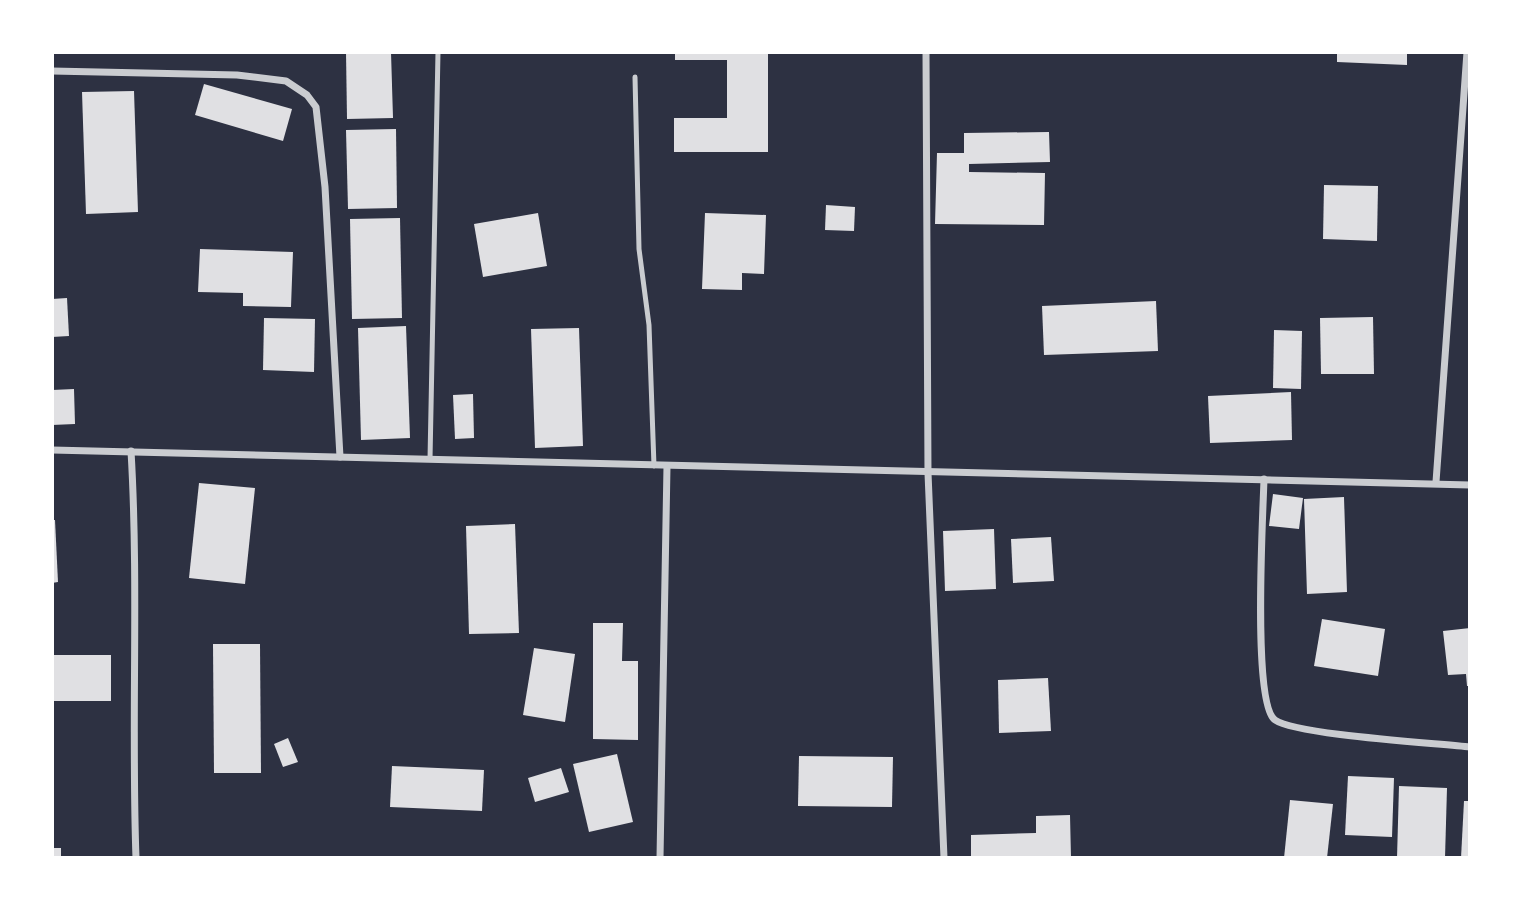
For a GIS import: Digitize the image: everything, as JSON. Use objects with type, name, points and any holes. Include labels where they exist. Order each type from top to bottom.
[{"type":"street","points":[[926,52],[928,473],[944,858]]},
{"type":"street","points":[[1436,482],[1467,52]]},
{"type":"street","points":[[52,71],[237,75],[286,81],[307,95],[316,107],[326,187],[330,317],[340,457]]},
{"type":"street","points":[[52,450],[928,473],[1436,482],[1469,485]]},
{"type":"street","points":[[131,452],[135,526],[136,858]]},
{"type":"street","points":[[660,858],[667,466]]},
{"type":"street","points":[[1264,479],[1261,673],[1266,708],[1275,720],[1304,729],[1469,747]]},
{"type":"lane","points":[[430,459],[438,52]]},
{"type":"lane","points":[[635,77],[639,249],[649,325],[654,466]]},
{"type":"building","points":[[346,52],[391,52],[393,118],[347,119]]},
{"type":"building","points":[[675,52],[768,52],[768,152],[674,152],[674,118],[727,118],[727,60],[675,60]]},
{"type":"building","points":[[1337,52],[1407,52],[1407,65],[1337,62]]},
{"type":"building","points":[[204,84],[292,109],[283,141],[195,115]]},
{"type":"building","points":[[134,91],[138,212],[86,214],[82,92]]},
{"type":"building","points":[[396,129],[397,208],[348,209],[346,130]]},
{"type":"building","points":[[1049,132],[1050,162],[969,164],[969,172],[1045,173],[1044,225],[935,224],[937,153],[964,153],[964,133]]},
{"type":"building","points":[[1324,185],[1378,186],[1377,241],[1323,239]]},
{"type":"building","points":[[826,205],[855,207],[854,231],[825,230]]},
{"type":"building","points":[[538,213],[547,266],[483,277],[474,224]]},
{"type":"building","points":[[705,213],[766,215],[764,274],[742,273],[742,290],[702,289]]},
{"type":"building","points":[[400,218],[402,318],[352,319],[350,219]]},
{"type":"building","points":[[200,249],[293,252],[291,307],[243,306],[243,293],[198,292]]},
{"type":"building","points":[[67,298],[69,336],[52,337],[52,299]]},
{"type":"building","points":[[1156,301],[1158,351],[1044,355],[1042,306]]},
{"type":"building","points":[[1373,317],[1374,374],[1321,374],[1320,318]]},
{"type":"building","points":[[264,318],[315,319],[314,372],[263,370]]},
{"type":"building","points":[[406,326],[410,438],[361,440],[358,328]]},
{"type":"building","points":[[579,328],[583,446],[535,448],[531,329]]},
{"type":"building","points":[[1274,330],[1302,331],[1301,389],[1273,388]]},
{"type":"building","points":[[74,389],[75,424],[52,425],[52,390]]},
{"type":"building","points":[[1291,392],[1292,440],[1210,443],[1208,396]]},
{"type":"building","points":[[473,394],[474,438],[455,439],[453,395]]},
{"type":"building","points":[[199,483],[255,488],[245,584],[189,578]]},
{"type":"building","points":[[1273,494],[1303,498],[1299,529],[1269,526]]},
{"type":"building","points":[[1344,497],[1347,592],[1307,594],[1304,499]]},
{"type":"building","points":[[52,520],[55,520],[58,582],[52,583]]},
{"type":"building","points":[[515,524],[519,633],[469,634],[466,526]]},
{"type":"building","points":[[994,529],[996,589],[945,591],[943,531]]},
{"type":"building","points":[[1051,537],[1054,581],[1013,583],[1011,539]]},
{"type":"building","points":[[1322,619],[1385,629],[1378,676],[1314,666]]},
{"type":"building","points":[[593,623],[623,623],[622,661],[638,661],[638,740],[593,739]]},
{"type":"building","points":[[1470,628],[1470,686],[1467,686],[1466,674],[1448,675],[1443,631]]},
{"type":"building","points":[[213,644],[260,644],[261,773],[214,773]]},
{"type":"building","points":[[534,648],[575,654],[565,722],[523,715]]},
{"type":"building","points":[[52,655],[111,655],[111,701],[52,701]]},
{"type":"building","points":[[1048,678],[1051,731],[999,733],[998,680]]},
{"type":"building","points":[[288,738],[298,762],[283,767],[274,744]]},
{"type":"building","points":[[617,754],[633,822],[589,832],[573,764]]},
{"type":"building","points":[[799,756],[893,757],[892,807],[798,806]]},
{"type":"building","points":[[392,766],[484,770],[482,811],[390,807]]},
{"type":"building","points":[[561,768],[569,792],[535,802],[528,778]]},
{"type":"building","points":[[1348,776],[1394,778],[1392,837],[1345,835]]},
{"type":"building","points":[[1399,786],[1447,788],[1445,858],[1397,858]]},
{"type":"building","points":[[1290,800],[1333,804],[1327,858],[1284,858]]},
{"type":"building","points":[[1464,801],[1470,801],[1470,858],[1461,858]]},
{"type":"building","points":[[1070,815],[1071,858],[971,858],[971,835],[1036,833],[1036,816]]},
{"type":"building","points":[[52,848],[61,848],[61,858],[52,858]]}]
